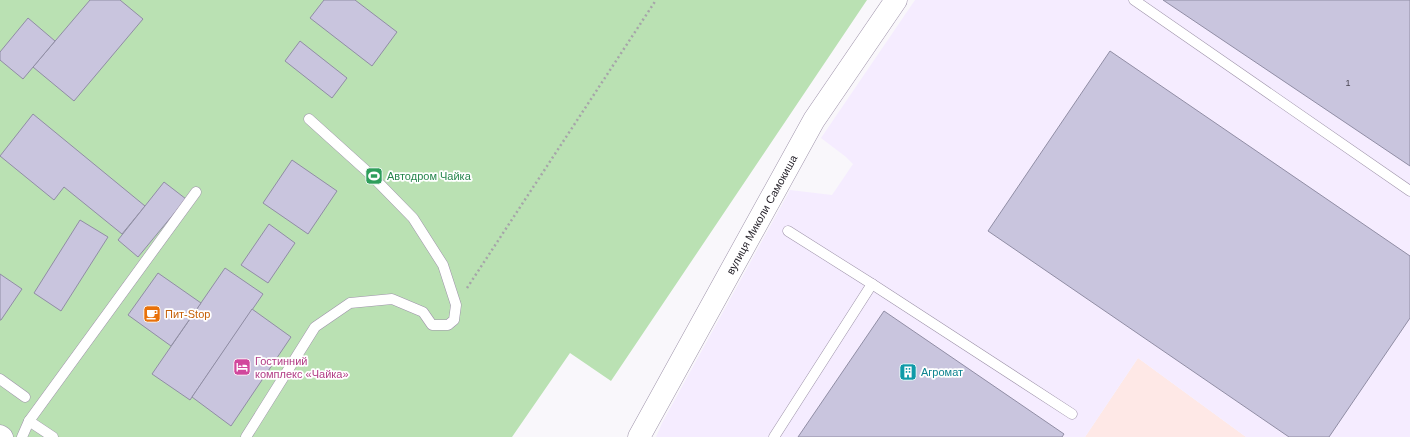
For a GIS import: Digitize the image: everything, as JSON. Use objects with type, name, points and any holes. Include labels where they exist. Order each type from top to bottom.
[{"type":"street","name":"вулиця Миколи Самокиша","points":[[638,437],[814,120],[896,0]]},
{"type":"lane","points":[[1134,0],[1410,191]]},
{"type":"lane","points":[[246,437],[315,327],[350,303],[392,299],[423,312],[432,325],[448,326],[454,320],[456,305],[443,265],[413,218],[370,174],[309,119]]},
{"type":"lane","points":[[22,437],[29,421],[196,192]]},
{"type":"lane","points":[[788,231],[1072,414]]},
{"type":"lane","points":[[774,437],[872,284]]},
{"type":"lane","points":[[0,379],[25,397]]},
{"type":"lane","points":[[29,421],[53,437]]},
{"type":"path","points":[[456,305],[656,0]]},
{"type":"shaded area","points":[[915,0],[1410,0],[1410,437],[1246,437],[1138,358],[1085,437],[656,437],[662,423],[790,190],[832,195],[853,164],[821,138]]},
{"type":"shaded area","points":[[1138,358],[1246,437],[1085,437]]},
{"type":"green space","name":"Автодром Чайка","points":[[0,0],[867,0],[611,381],[570,353],[512,437],[0,437]]},
{"type":"building","points":[[90,0],[120,0],[143,19],[74,101],[33,67]]},
{"type":"building","points":[[324,0],[355,0],[397,32],[372,66],[310,18]]},
{"type":"building","points":[[1163,0],[1410,0],[1410,166]]},
{"type":"building","points":[[28,18],[55,41],[23,79],[0,60],[0,52]]},
{"type":"building","points":[[300,41],[347,78],[332,98],[285,61]]},
{"type":"building","points":[[1110,51],[1410,256],[1410,318],[1329,437],[1289,437],[988,231]]},
{"type":"building","points":[[33,114],[145,206],[122,234],[64,187],[54,200],[0,156]]},
{"type":"building","points":[[292,160],[337,191],[308,234],[263,203]]},
{"type":"building","points":[[164,182],[186,199],[138,257],[118,240]]},
{"type":"building","points":[[80,220],[108,237],[61,311],[34,293]]},
{"type":"building","points":[[269,224],[295,243],[268,283],[241,265]]},
{"type":"building","points":[[225,268],[263,294],[190,400],[152,374]]},
{"type":"building","points":[[158,273],[201,303],[171,346],[128,315]]},
{"type":"building","points":[[0,274],[22,289],[1,320],[0,320]]},
{"type":"building","name":"Гостинний комплекс «Чайка»","points":[[252,309],[291,337],[231,426],[192,397]]},
{"type":"building","name":"Агромат","points":[[884,311],[1064,434],[1062,437],[798,437]]},
{"type":"place","name":"Автодром Чайка","points":[[374,176]]},
{"type":"place","name":"Пит-Stop","points":[[152,314]]},
{"type":"place","name":"Гостинний комплекс «Чайка»","points":[[242,367]]},
{"type":"place","name":"Агромат","points":[[908,372]]}]
